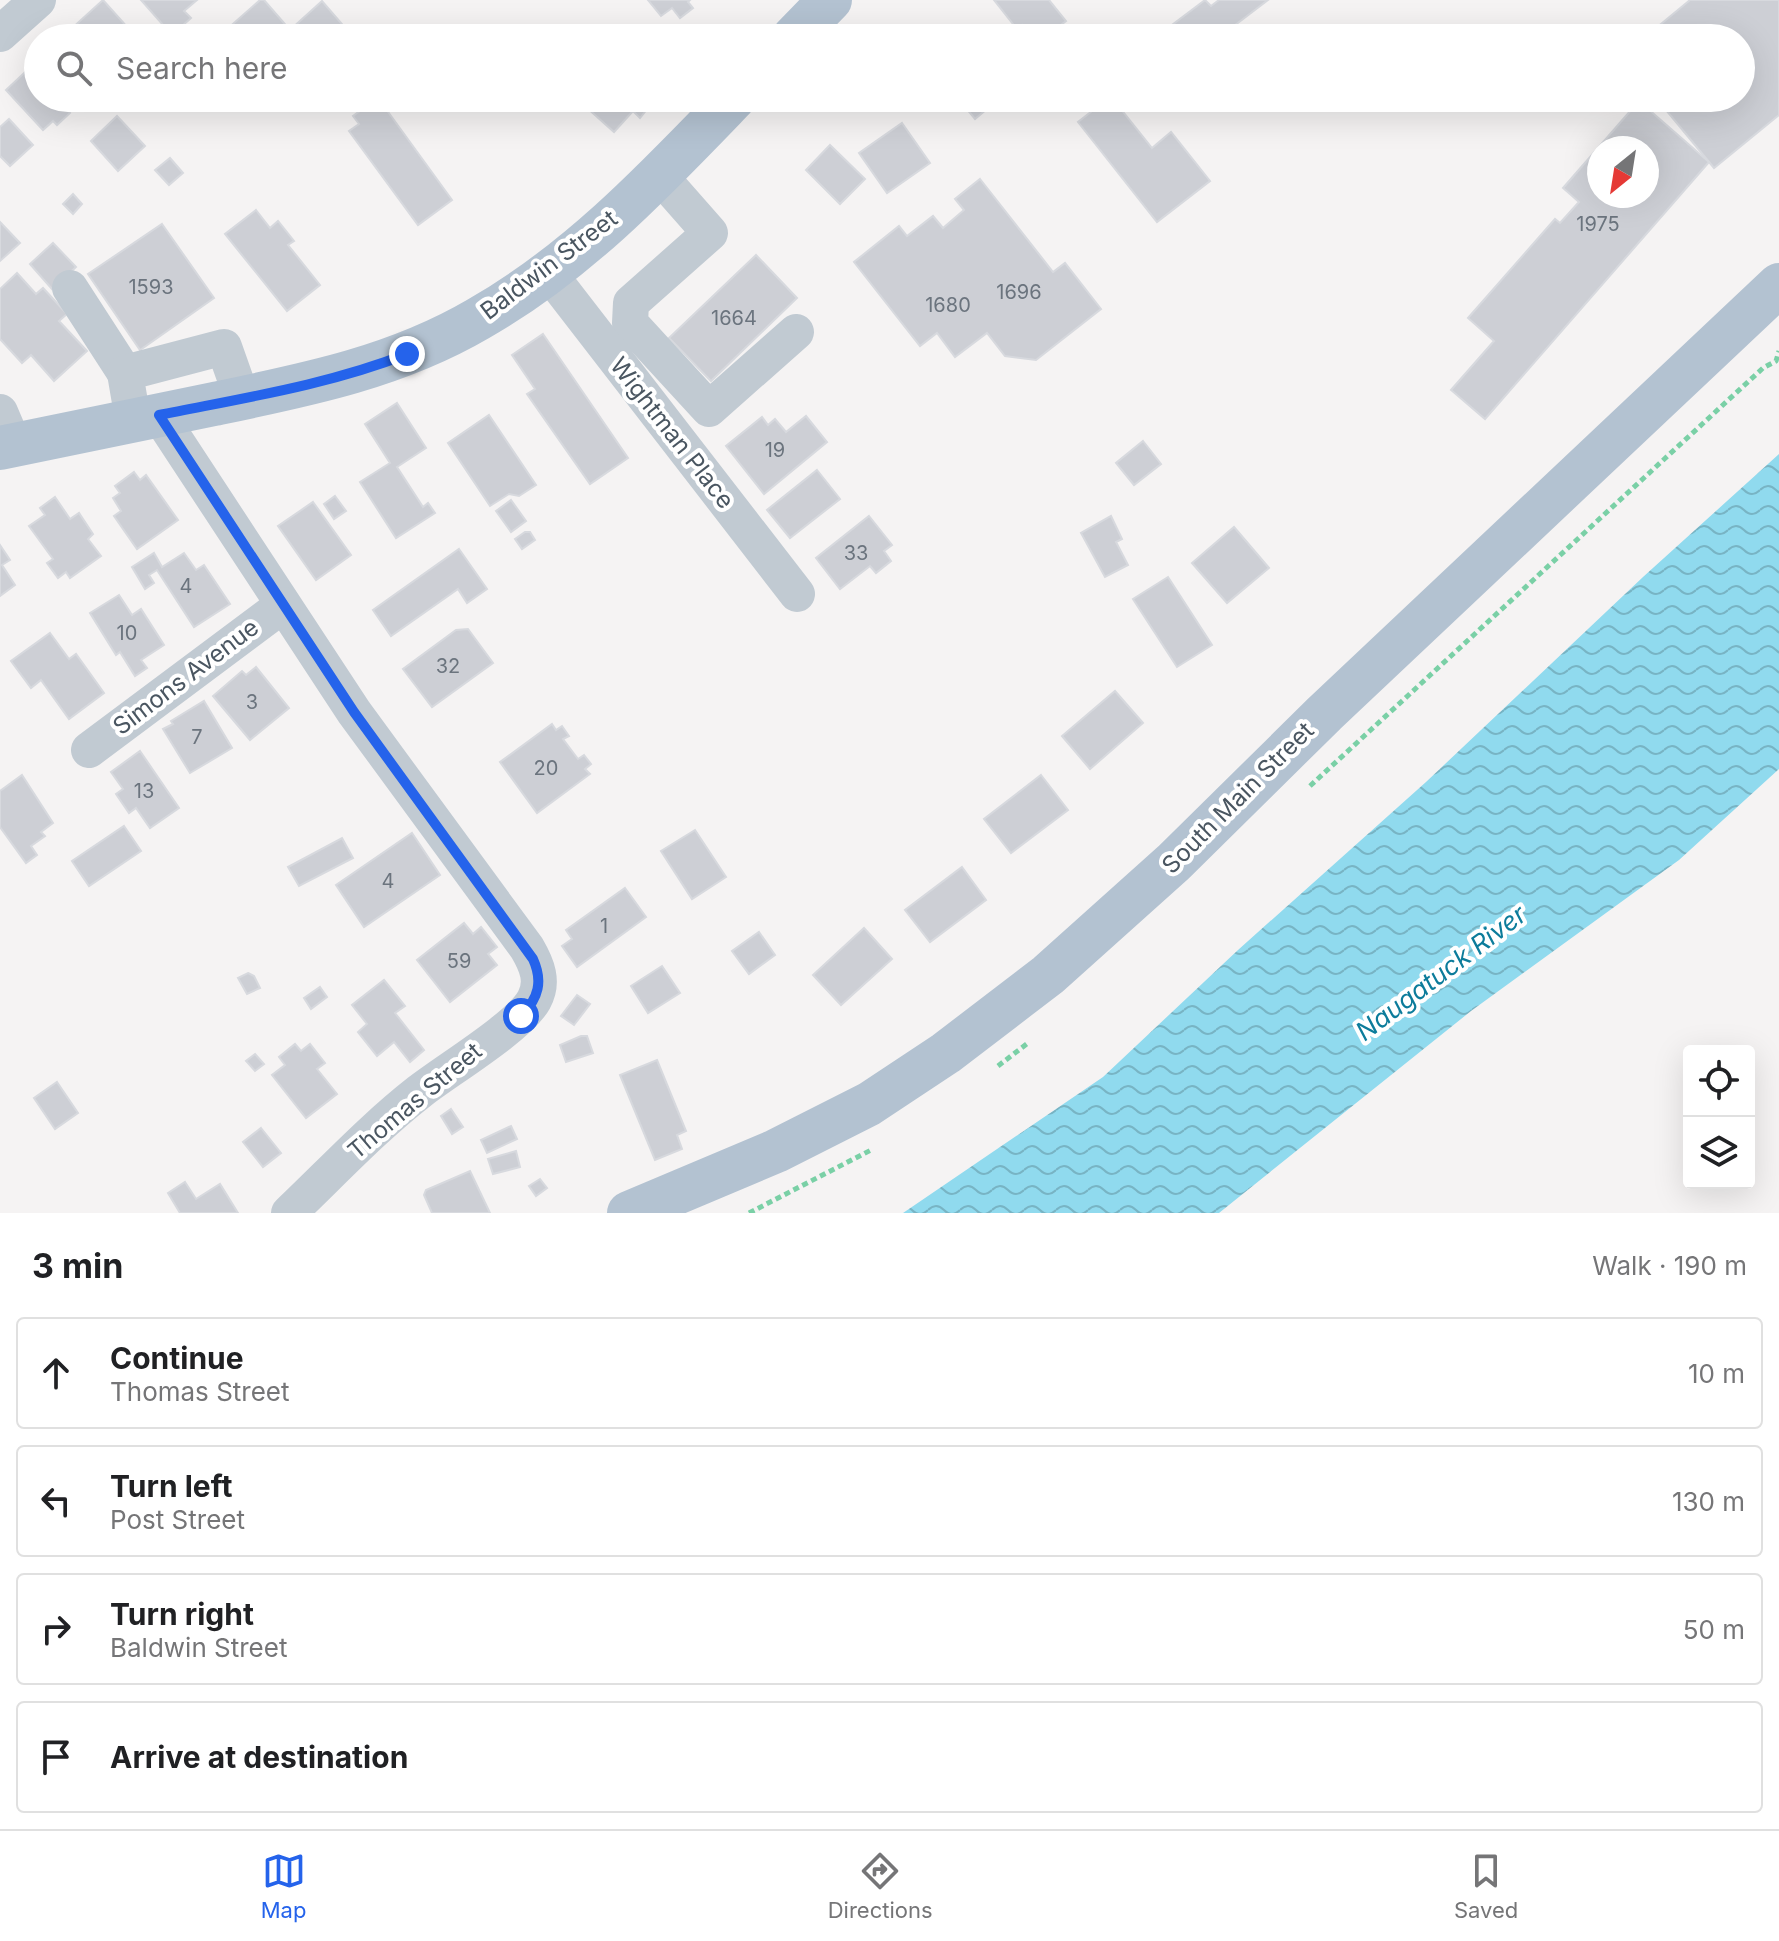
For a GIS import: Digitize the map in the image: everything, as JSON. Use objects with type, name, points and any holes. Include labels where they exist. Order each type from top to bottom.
[{"type":"main road","points":[[807,24],[830,0]]},
{"type":"main road","name":"Baldwin Street","points":[[5,435],[146,418],[344,375],[407,354],[479,319],[548,272],[615,216],[720,112]]},
{"type":"main road","name":"South Main Street","points":[[629,1213],[776,1151],[869,1104],[946,1053],[1027,992],[1147,887],[1325,713],[1775,298]]},
{"type":"street","points":[[0,34],[38,0]]},
{"type":"street","points":[[659,175],[710,233],[631,303],[616,333],[709,409],[796,332]]},
{"type":"street","name":"Wightman Place","points":[[548,272],[616,333],[797,594]]},
{"type":"street","points":[[70,288],[125,373],[146,418],[283,605]]},
{"type":"street","points":[[125,373],[224,347],[242,398]]},
{"type":"street","name":"Simons Avenue","points":[[89,750],[283,605]]},
{"type":"street","name":"Thomas Street","points":[[283,605],[354,712],[527,948],[538,969],[539,988],[533,1003],[521,1016],[401,1107],[289,1213]]},
{"type":"path","points":[[1776,361],[1779,351]]},
{"type":"water","name":"Naugatuck River","points":[[1779,454],[1779,769],[1679,860],[1471,1011],[1219,1213],[903,1213],[1103,1077]]},
{"type":"building","points":[[103,0],[124,24],[77,24]]},
{"type":"building","points":[[141,0],[197,0],[184,11],[191,18],[184,24],[162,24]]},
{"type":"building","points":[[260,0],[264,0],[285,24],[233,24]]},
{"type":"building","points":[[648,0],[690,0],[688,2],[693,8],[680,18],[672,8],[661,16]]},
{"type":"building","points":[[994,0],[1049,0],[1066,21],[1062,24],[1013,24]]},
{"type":"building","points":[[1205,0],[1211,6],[1219,0],[1268,0],[1236,24],[1173,24]]},
{"type":"building","points":[[1690,0],[1779,0],[1779,115],[1714,168],[1668,112],[1755,112],[1755,24],[1661,24]]},
{"type":"building","points":[[322,1],[342,24],[297,24]]},
{"type":"building","points":[[24,73],[24,109],[6,90]]},
{"type":"building","points":[[26,112],[70,113],[57,125],[53,121],[43,130]]},
{"type":"building","points":[[359,112],[388,112],[452,200],[418,225],[349,131],[359,124],[353,116]]},
{"type":"building","points":[[592,112],[632,112],[614,132]]},
{"type":"building","points":[[969,112],[983,112],[975,119]]},
{"type":"building","points":[[1091,112],[1123,112],[1152,148],[1171,132],[1210,181],[1157,222],[1078,122]]},
{"type":"building","points":[[1629,112],[1652,112],[1709,162],[1485,419],[1451,390],[1494,341],[1468,318],[1555,219],[1560,223],[1579,202],[1563,188],[1587,161],[1587,208],[1659,208],[1659,136],[1608,136]]},
{"type":"building","points":[[117,116],[145,146],[118,171],[91,141]]},
{"type":"building","points":[[9,119],[33,145],[10,166],[0,156],[0,127]]},
{"type":"building","points":[[902,123],[930,163],[887,193],[859,153]]},
{"type":"building","points":[[830,145],[865,179],[840,204],[806,170]]},
{"type":"building","points":[[170,158],[183,173],[169,185],[155,170]]},
{"type":"building","points":[[980,179],[1053,272],[1065,263],[1101,309],[1036,360],[1005,356],[987,333],[955,357],[937,333],[920,346],[854,262],[899,226],[907,236],[933,216],[943,228],[964,210],[955,199]]},
{"type":"building","points":[[73,194],[82,204],[73,214],[63,204]]},
{"type":"building","points":[[256,210],[270,228],[278,221],[294,241],[288,245],[320,285],[287,311],[225,234]]},
{"type":"building","points":[[0,222],[20,243],[0,261]]},
{"type":"building","points":[[162,224],[214,298],[140,350],[88,274]]},
{"type":"building","points":[[53,243],[76,267],[52,289],[30,264]]},
{"type":"building","points":[[756,255],[797,298],[711,381],[669,338]]},
{"type":"building","points":[[17,273],[36,294],[43,288],[67,314],[59,321],[87,351],[54,381],[31,355],[22,363],[0,339],[0,289]]},
{"type":"building","points":[[543,334],[628,458],[590,484],[527,394],[535,389],[512,355]]},
{"type":"building","points":[[397,403],[426,448],[397,467],[423,507],[428,503],[435,513],[396,538],[360,482],[390,463],[365,424]]},
{"type":"building","points":[[489,415],[536,485],[519,496],[509,494],[490,506],[448,443]]},
{"type":"building","points":[[806,416],[827,442],[764,494],[726,446],[762,417],[768,425],[775,419],[786,432]]},
{"type":"building","points":[[1143,441],[1161,464],[1134,485],[1116,463]]},
{"type":"building","points":[[817,470],[840,499],[790,538],[767,510]]},
{"type":"building","points":[[134,472],[140,480],[146,475],[178,520],[137,549],[114,516],[121,511],[113,498],[120,493],[115,486]]},
{"type":"building","points":[[335,496],[346,511],[334,519],[324,504]]},
{"type":"building","points":[[55,497],[70,519],[79,513],[93,534],[88,539],[101,556],[70,578],[66,572],[58,578],[47,563],[53,559],[29,526],[45,515],[40,508]]},
{"type":"building","points":[[511,500],[526,521],[511,532],[496,511]]},
{"type":"building","points":[[313,502],[351,555],[316,580],[278,526]]},
{"type":"building","points":[[869,516],[892,545],[884,551],[891,561],[876,573],[870,566],[840,589],[816,558]]},
{"type":"building","points":[[1111,516],[1122,539],[1116,542],[1128,565],[1105,577],[1081,533]]},
{"type":"building","points":[[1234,527],[1269,568],[1227,603],[1192,563]]},
{"type":"building","points":[[530,532],[535,540],[522,549],[515,539]]},
{"type":"building","points":[[0,545],[10,560],[2,565],[15,585],[0,596]]},
{"type":"building","points":[[459,549],[487,589],[467,603],[458,589],[391,636],[373,610]]},
{"type":"building","points":[[154,553],[162,567],[184,553],[196,570],[204,565],[230,604],[194,627],[157,570],[149,575],[154,583],[145,589],[132,567]]},
{"type":"building","points":[[1168,577],[1212,645],[1177,667],[1133,599]]},
{"type":"building","points":[[119,595],[132,615],[141,609],[164,645],[141,660],[147,668],[135,676],[120,652],[116,655],[90,613]]},
{"type":"building","points":[[468,629],[493,663],[432,707],[403,669],[456,630]]},
{"type":"building","points":[[50,633],[69,659],[76,654],[104,693],[69,719],[41,680],[31,688],[11,661]]},
{"type":"building","points":[[256,667],[289,708],[250,740],[213,696],[242,671],[246,675]]},
{"type":"building","points":[[1115,691],[1143,723],[1090,769],[1062,736]]},
{"type":"building","points":[[204,701],[232,748],[190,773],[163,729]]},
{"type":"building","points":[[552,724],[556,730],[562,726],[569,736],[563,739],[578,759],[584,755],[591,764],[585,769],[590,774],[537,813],[500,762]]},
{"type":"building","points":[[140,751],[179,808],[150,828],[136,808],[129,813],[116,794],[123,789],[111,772]]},
{"type":"building","points":[[22,775],[53,823],[41,832],[45,836],[31,846],[37,855],[26,863],[0,827],[0,791]]},
{"type":"building","points":[[1041,775],[1068,810],[1011,853],[984,819]]},
{"type":"building","points":[[124,826],[141,851],[89,886],[72,861]]},
{"type":"building","points":[[695,830],[726,877],[692,899],[661,851]]},
{"type":"building","points":[[412,833],[440,875],[364,927],[336,885]]},
{"type":"building","points":[[342,838],[353,858],[299,886],[288,867]]},
{"type":"building","points":[[962,867],[986,900],[930,942],[905,910]]},
{"type":"building","points":[[625,888],[646,917],[577,967],[562,946],[572,939],[566,930]]},
{"type":"building","points":[[464,923],[473,934],[481,927],[497,947],[488,954],[497,965],[450,1002],[417,960]]},
{"type":"building","points":[[864,928],[892,959],[841,1005],[813,975]]},
{"type":"building","points":[[759,932],[775,955],[749,974],[732,951]]},
{"type":"building","points":[[662,966],[680,993],[648,1013],[631,986]]},
{"type":"building","points":[[248,973],[254,976],[260,988],[247,994],[238,978]]},
{"type":"building","points":[[384,980],[405,1006],[395,1013],[424,1050],[410,1062],[394,1042],[377,1056],[358,1032],[367,1024],[352,1005]]},
{"type":"building","points":[[320,987],[327,997],[311,1009],[304,998]]},
{"type":"building","points":[[577,995],[590,1004],[574,1025],[561,1016]]},
{"type":"building","points":[[587,1036],[593,1053],[566,1062],[560,1045]]},
{"type":"building","points":[[295,1044],[301,1051],[310,1044],[325,1063],[317,1069],[337,1094],[306,1118],[272,1075],[285,1065],[279,1057]]},
{"type":"building","points":[[255,1054],[264,1064],[255,1071],[246,1061]]},
{"type":"building","points":[[657,1060],[686,1131],[677,1135],[682,1149],[655,1160],[620,1075]]},
{"type":"building","points":[[57,1082],[78,1113],[55,1129],[34,1098]]},
{"type":"building","points":[[451,1109],[463,1127],[452,1134],[441,1116]]},
{"type":"building","points":[[511,1126],[517,1139],[487,1153],[481,1140]]},
{"type":"building","points":[[261,1128],[281,1153],[263,1167],[243,1142]]},
{"type":"building","points":[[516,1151],[520,1167],[493,1174],[488,1159]]},
{"type":"building","points":[[470,1171],[490,1213],[432,1213],[424,1195],[426,1190]]},
{"type":"building","points":[[540,1179],[547,1188],[536,1196],[529,1186]]},
{"type":"building","points":[[185,1182],[196,1199],[220,1184],[238,1213],[180,1213],[168,1193]]},
{"type":"route","points":[[407,354],[298,387],[159,415],[354,712],[527,948],[538,969],[539,988],[533,1003],[521,1016]]}]
